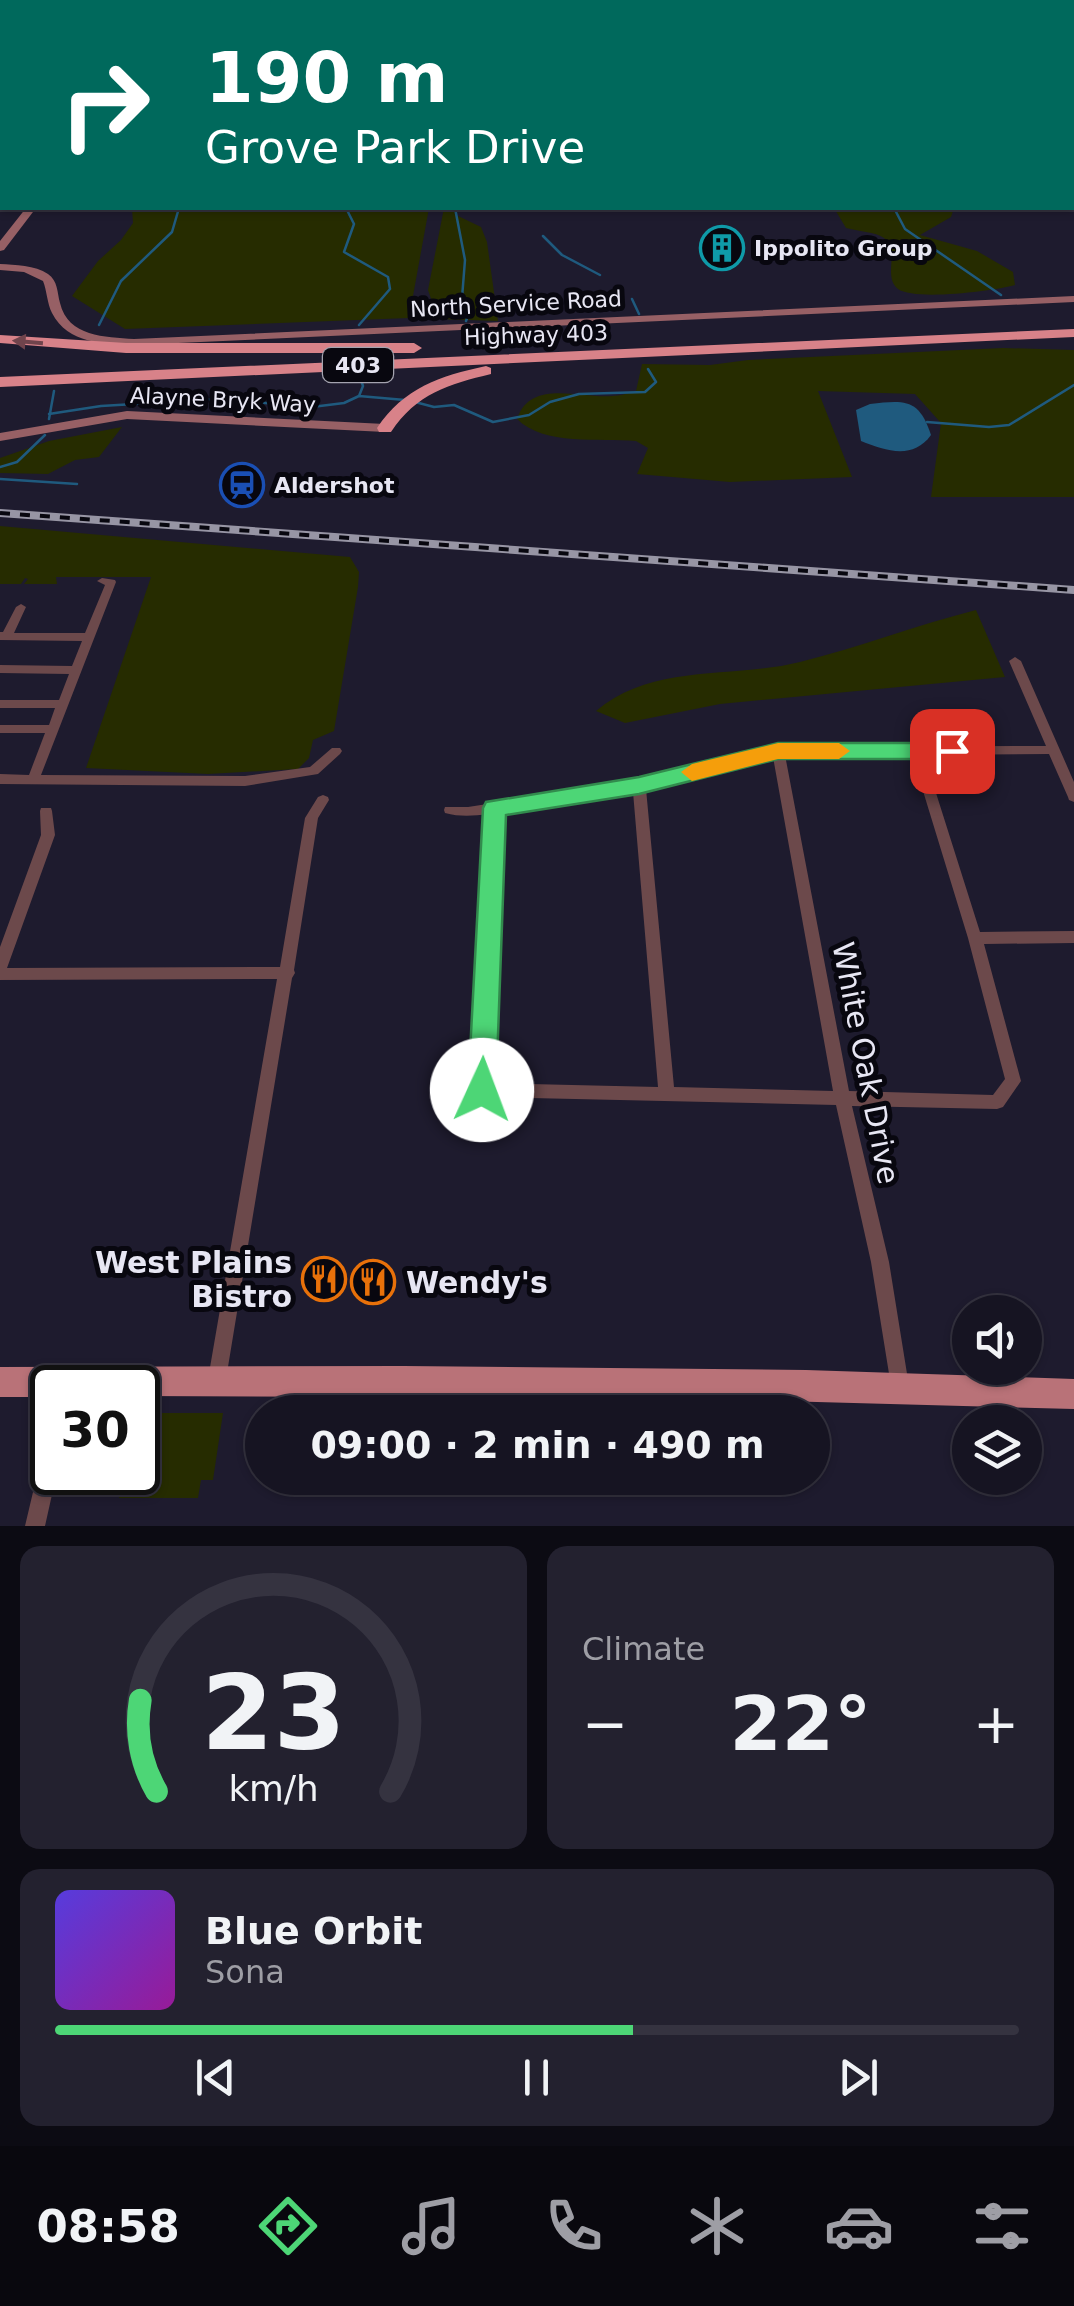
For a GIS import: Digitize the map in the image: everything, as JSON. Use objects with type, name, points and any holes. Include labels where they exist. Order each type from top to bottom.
[{"type":"highway","name":"Highway 403","points":[[0,368],[1074,320]]},
{"type":"highway","name":"Highway 403","points":[[0,382],[1074,333]]},
{"type":"highway","points":[[0,340],[126,348],[414,348]]},
{"type":"highway","points":[[385,428],[406,401],[444,380],[486,371],[716,350]]},
{"type":"main road","points":[[160,1383],[520,1381],[900,1386],[1074,1394]]},
{"type":"main road","points":[[0,1382],[30,1383]]},
{"type":"street","points":[[0,248],[29,210]]},
{"type":"street","name":"North Service Road","points":[[0,266],[33,270],[46,277],[53,285],[59,314],[75,331],[102,340],[134,342],[1074,298]]},
{"type":"street","name":"Alayne Bryk Way","points":[[0,437],[116,416],[385,428]]},
{"type":"street","points":[[33,780],[110,582],[102,581]]},
{"type":"street","points":[[3,636],[21,607]]},
{"type":"street","points":[[3,636],[89,636]]},
{"type":"street","points":[[1015,661],[1074,798]]},
{"type":"street","points":[[0,669],[76,670]]},
{"type":"street","points":[[0,704],[63,704]]},
{"type":"street","points":[[0,728],[53,729]]},
{"type":"street","points":[[450,810],[494,808],[639,786],[778,751],[1056,750]]},
{"type":"street","points":[[0,779],[263,779],[314,771],[336,751]]},
{"type":"street","name":"White Oak Drive","points":[[778,751],[844,1100],[880,1262],[900,1386]]},
{"type":"street","points":[[494,808],[482,1090],[997,1102],[1013,1082],[976,938],[917,751]]},
{"type":"street","points":[[639,786],[666,1095]]},
{"type":"street","points":[[217,1382],[312,818],[323,800]]},
{"type":"street","points":[[46,810],[48,834],[0,970],[288,972]]},
{"type":"street","points":[[976,938],[1074,937]]},
{"type":"street","points":[[35,1526],[42,1495]]},
{"type":"green space","points":[[132,210],[429,210],[409,318],[125,329],[72,296],[133,223]]},
{"type":"green space","points":[[444,210],[462,210],[454,214],[481,227],[487,242],[498,321],[438,319],[428,290]]},
{"type":"green space","points":[[835,210],[953,210],[951,217],[920,235],[977,251],[1013,272],[1015,285],[937,295],[907,293],[898,289],[891,278],[889,243],[876,234],[846,228]]},
{"type":"green space","points":[[1003,348],[1074,350],[1074,497],[931,497],[941,423],[915,394],[818,391],[852,477],[730,482],[637,474],[648,448],[636,441],[557,437],[528,428],[517,419],[524,406],[545,394],[612,396],[636,391],[642,364],[710,365]]},
{"type":"green space","points":[[122,427],[99,457],[75,460],[48,474],[0,473],[0,458],[49,441]]},
{"type":"green space","points":[[0,526],[350,557],[359,572],[358,587],[334,731],[313,740],[309,758],[298,769],[208,774],[86,768],[151,577],[56,577],[57,584],[24,584],[28,579],[25,578],[21,584],[0,584]]},
{"type":"green space","points":[[976,610],[1005,677],[720,704],[625,723],[596,711],[642,685],[800,662]]},
{"type":"green space","points":[[160,1413],[223,1413],[213,1480],[201,1480],[198,1498],[119,1498],[160,1495]]},
{"type":"water","points":[[870,404],[910,404],[921,414],[931,435],[908,451],[861,441],[856,410]]},
{"type":"waterway","points":[[0,97],[0,108]]},
{"type":"waterway","points":[[99,325],[121,281],[172,232],[178,210]]},
{"type":"waterway","points":[[347,210],[354,224],[344,252],[388,277],[390,289],[359,325]]},
{"type":"waterway","points":[[455,210],[465,260],[462,298],[469,313],[466,321]]},
{"type":"waterway","points":[[895,210],[905,229],[1001,295]]},
{"type":"waterway","points":[[543,236],[562,255],[600,275]]},
{"type":"waterway","points":[[632,299],[639,314]]},
{"type":"waterway","points":[[415,402],[434,407],[454,405],[493,422],[529,415],[550,402],[579,394],[645,392],[656,382],[648,369]]},
{"type":"waterway","points":[[359,396],[363,386],[360,377]]},
{"type":"waterway","points":[[927,422],[1009,425],[1074,385]]},
{"type":"waterway","points":[[50,414],[54,391]]},
{"type":"waterway","points":[[50,414],[101,406],[219,399],[312,407],[344,403],[359,396]]},
{"type":"waterway","points":[[359,396],[405,400]]},
{"type":"waterway","points":[[49,419],[50,414]]},
{"type":"waterway","points":[[0,467],[17,462],[45,435]]},
{"type":"waterway","points":[[0,479],[77,484]]},
{"type":"railway","points":[[0,513],[1074,590]]},
{"type":"slow traffic","points":[[692,772],[778,751],[839,751]]},
{"type":"place","name":"Ippolito Group","points":[[722,248]]},
{"type":"place","name":"Aldershot","points":[[242,485]]},
{"type":"place","name":"West Plains Bistro","points":[[324,1279]]},
{"type":"place","name":"Wendy's","points":[[373,1282]]},
{"type":"route","points":[[482,1090],[494,808],[639,786],[778,751],[952,751]]}]
